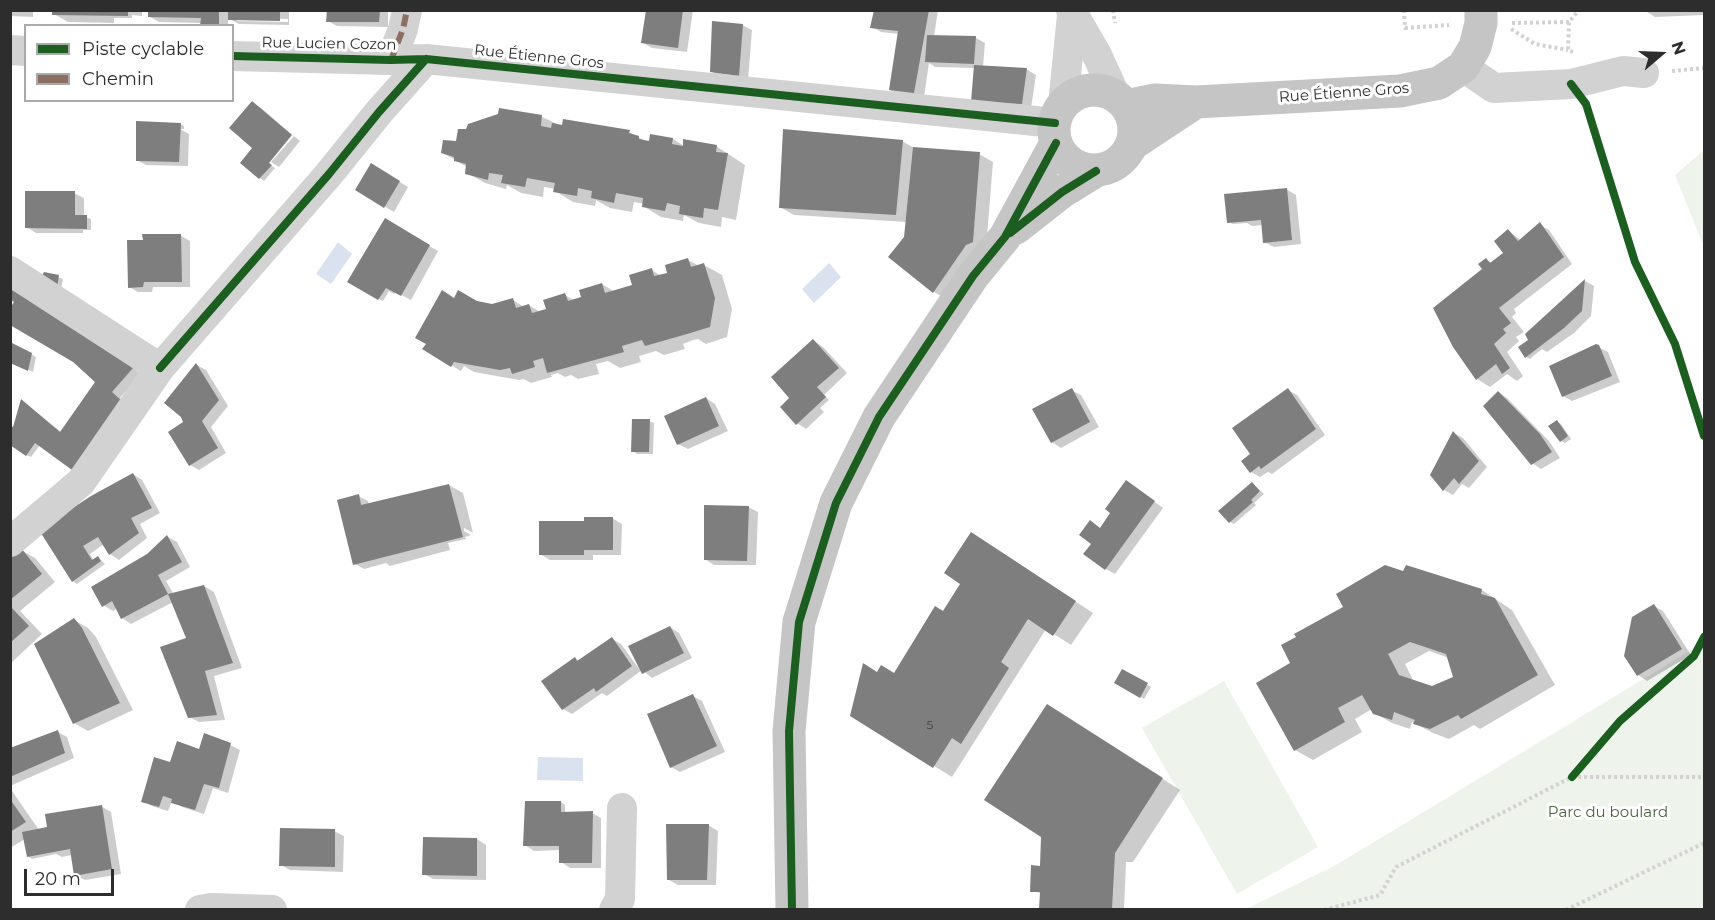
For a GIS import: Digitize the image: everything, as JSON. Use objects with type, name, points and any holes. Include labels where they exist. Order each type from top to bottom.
[{"type":"main road","name":"Rue Étienne Gros","points":[[1121,102],[1155,100],[1196,102],[1400,91],[1439,83],[1463,67],[1475,47],[1481,17]]},
{"type":"main road","points":[[792,909],[789,731],[800,622],[836,503],[879,417],[973,276],[1005,237],[1062,192],[1096,171],[1108,168],[1120,161],[1129,151],[1134,125],[1130,112],[1111,94],[1098,91],[1084,92],[1072,97],[1005,237]]},
{"type":"main road","points":[[1131,145],[1196,102]]},
{"type":"main road","points":[[1058,124],[1062,154],[1071,163],[1083,169],[1096,171]]},
{"type":"street","points":[[391,60],[403,29],[407,10]]},
{"type":"street","points":[[1072,13],[1121,102]]},
{"type":"street","points":[[1058,124],[1072,13]]},
{"type":"street","name":"Rue Lucien Cozon","points":[[234,56],[426,59]]},
{"type":"street","points":[[10,542],[81,482],[160,368],[426,59]]},
{"type":"street","name":"Rue Étienne Gros","points":[[426,59],[1058,124]]},
{"type":"street","points":[[1463,67],[1494,88],[1572,84],[1623,71],[1644,73]]},
{"type":"street","points":[[10,271],[160,368]]},
{"type":"street","points":[[614,909],[620,899],[621,808]]},
{"type":"street","points":[[200,909],[272,909]]},
{"type":"path","points":[[1404,10],[1405,28],[1453,25],[1458,17],[1481,17]]},
{"type":"path","points":[[1568,50],[1535,44],[1503,23],[1569,22]]},
{"type":"path","points":[[1324,909],[1380,895],[1396,867],[1572,777],[1579,769]]},
{"type":"path","points":[[1572,777],[1704,777]]},
{"type":"path","points":[[1566,909],[1704,843]]},
{"type":"green space","points":[[1704,150],[1704,247],[1675,175]]},
{"type":"green space","name":"Parc du boulard","points":[[1704,638],[1704,909],[1246,909],[1336,865],[1693,649]]},
{"type":"green space","points":[[1224,681],[1318,847],[1237,894],[1142,728]]},
{"type":"shaded area","points":[[338,242],[352,254],[331,284],[316,274]]},
{"type":"shaded area","points":[[829,263],[841,277],[814,303],[802,289]]},
{"type":"shaded area","points":[[538,757],[583,758],[583,781],[537,780]]},
{"type":"building","points":[[52,10],[128,10],[128,16],[52,15]]},
{"type":"building","points":[[148,10],[219,10],[219,24],[200,24],[201,18],[148,17]]},
{"type":"building","points":[[228,10],[280,10],[280,21],[228,20]]},
{"type":"building","points":[[327,10],[380,10],[379,22],[326,22]]},
{"type":"building","points":[[646,10],[683,10],[678,48],[641,43]]},
{"type":"building","points":[[874,10],[929,10],[914,93],[889,90],[898,31],[870,28]]},
{"type":"building","points":[[712,21],[743,24],[739,76],[710,72]]},
{"type":"building","points":[[927,35],[976,36],[974,64],[925,62]]},
{"type":"building","points":[[974,65],[1027,68],[1022,104],[971,102]]},
{"type":"building","points":[[252,101],[292,135],[269,163],[272,165],[259,179],[240,163],[252,148],[229,128]]},
{"type":"building","points":[[499,108],[542,115],[541,126],[551,128],[552,123],[562,125],[563,119],[630,130],[629,133],[639,136],[639,139],[649,141],[650,134],[673,138],[672,144],[683,146],[683,139],[717,145],[716,152],[728,153],[718,210],[704,208],[703,218],[679,214],[680,206],[667,203],[665,211],[642,207],[643,198],[616,193],[614,203],[591,198],[592,191],[578,188],[577,196],[553,192],[555,183],[527,178],[525,187],[501,183],[503,175],[489,173],[488,180],[465,174],[466,164],[454,161],[454,157],[441,153],[443,140],[456,141],[458,129],[466,129],[468,124],[498,114]]},
{"type":"building","points":[[136,121],[181,123],[179,162],[136,161]]},
{"type":"building","points":[[783,129],[903,140],[896,215],[779,208]]},
{"type":"building","points":[[913,147],[980,152],[973,242],[966,245],[933,293],[888,257],[904,237]]},
{"type":"building","points":[[371,163],[400,181],[384,208],[355,190]]},
{"type":"building","points":[[1287,188],[1292,240],[1263,243],[1261,220],[1227,223],[1224,194]]},
{"type":"building","points":[[25,191],[75,191],[75,215],[87,215],[87,229],[25,228]]},
{"type":"building","points":[[385,218],[430,245],[401,296],[386,288],[378,300],[347,282]]},
{"type":"building","points":[[1540,222],[1564,257],[1499,308],[1511,323],[1503,329],[1506,333],[1494,344],[1510,368],[1502,374],[1496,364],[1476,380],[1453,347],[1433,308],[1482,269],[1478,264],[1486,258],[1490,263],[1503,253],[1494,241],[1508,229],[1518,241]]},
{"type":"building","points":[[142,234],[181,234],[182,282],[144,282],[143,287],[128,288],[127,240],[143,240]]},
{"type":"building","points":[[688,258],[691,267],[704,263],[715,298],[710,327],[687,334],[645,346],[642,340],[622,346],[624,352],[547,373],[543,358],[533,361],[535,367],[512,374],[510,368],[500,370],[454,362],[451,367],[422,349],[426,344],[415,338],[442,290],[454,298],[458,290],[477,301],[492,304],[513,298],[516,308],[529,304],[532,313],[546,309],[543,300],[565,293],[568,301],[581,297],[579,290],[602,283],[605,293],[632,285],[629,275],[652,268],[654,276],[667,273],[665,265]]},
{"type":"building","points":[[44,272],[59,275],[57,289],[40,279]]},
{"type":"building","points":[[1585,279],[1582,311],[1525,358],[1518,347],[1528,340],[1525,334]]},
{"type":"building","points":[[10,286],[133,368],[112,392],[123,402],[72,470],[35,443],[26,456],[10,445],[10,426],[13,427],[21,399],[60,432],[95,382],[73,362],[10,325],[10,308],[14,302],[10,299]]},
{"type":"building","points":[[813,339],[839,368],[817,387],[826,397],[796,425],[780,407],[789,398],[771,377]]},
{"type":"building","points":[[10,342],[32,353],[28,371],[10,363]]},
{"type":"building","points":[[1596,344],[1599,345],[1612,376],[1562,397],[1549,366]]},
{"type":"building","points":[[196,363],[219,400],[202,421],[218,448],[189,466],[168,432],[183,422],[181,417],[164,403]]},
{"type":"building","points":[[1072,388],[1090,422],[1051,443],[1032,409]]},
{"type":"building","points":[[1288,388],[1316,429],[1261,469],[1259,466],[1250,473],[1241,461],[1250,454],[1232,428]]},
{"type":"building","points":[[1498,391],[1540,434],[1552,452],[1531,465],[1483,406]]},
{"type":"building","points":[[706,397],[719,426],[677,445],[664,416]]},
{"type":"building","points":[[632,419],[650,419],[649,452],[631,452]]},
{"type":"building","points":[[1557,420],[1568,436],[1560,442],[1548,426]]},
{"type":"building","points":[[1453,431],[1479,461],[1459,484],[1454,478],[1443,491],[1430,475]]},
{"type":"building","points":[[133,473],[152,508],[131,518],[139,533],[109,555],[98,537],[83,546],[92,560],[98,556],[101,561],[72,582],[39,530],[91,496]]},
{"type":"building","points":[[1126,480],[1155,501],[1105,570],[1083,554],[1091,544],[1079,535],[1090,520],[1100,528],[1110,513],[1105,509]]},
{"type":"building","points":[[1252,482],[1260,491],[1251,500],[1253,502],[1229,523],[1218,511]]},
{"type":"building","points":[[449,484],[463,537],[353,565],[337,500],[359,494],[361,505]]},
{"type":"building","points":[[704,505],[749,506],[747,561],[704,560]]},
{"type":"building","points":[[584,517],[613,517],[613,550],[584,550],[584,555],[539,555],[539,521],[584,521]]},
{"type":"building","points":[[971,532],[1076,601],[1053,636],[1028,619],[1001,662],[1009,668],[961,744],[952,738],[933,768],[850,716],[863,663],[877,672],[881,665],[894,673],[935,606],[943,611],[960,584],[944,573]]},
{"type":"building","points":[[167,535],[182,562],[158,575],[168,594],[121,619],[112,601],[102,607],[91,587],[147,554]]},
{"type":"building","points":[[21,548],[42,574],[10,600],[10,558]]},
{"type":"building","points":[[1385,565],[1403,571],[1406,565],[1482,589],[1481,594],[1495,598],[1538,675],[1461,719],[1458,715],[1430,729],[1413,724],[1415,720],[1394,712],[1392,720],[1373,714],[1362,695],[1338,708],[1345,722],[1294,751],[1256,683],[1290,663],[1281,645],[1296,637],[1294,634],[1343,607],[1336,594]],"holes":[[[1410,642],[1446,654],[1453,677],[1432,686],[1399,675],[1388,654]]]},
{"type":"building","points":[[204,585],[233,663],[205,671],[217,715],[188,718],[160,647],[186,638],[168,594]]},
{"type":"building","points":[[1654,604],[1682,649],[1637,676],[1624,656],[1632,617]]},
{"type":"building","points":[[10,606],[29,626],[10,643]]},
{"type":"building","points":[[74,618],[82,628],[120,703],[73,724],[34,644]]},
{"type":"building","points":[[670,626],[684,653],[642,674],[628,646]]},
{"type":"building","points":[[612,637],[632,666],[596,692],[594,688],[562,710],[541,681],[575,657],[577,661]]},
{"type":"building","points":[[1122,669],[1148,683],[1140,698],[1114,683]]},
{"type":"building","points":[[693,694],[717,746],[670,768],[647,714]]},
{"type":"building","points":[[1047,704],[1163,778],[1115,853],[1112,909],[1039,909],[1040,892],[1030,892],[1031,865],[1040,866],[1041,837],[984,800]]},
{"type":"building","points":[[58,730],[65,753],[10,777],[10,748]]},
{"type":"building","points":[[204,733],[231,743],[219,788],[204,784],[195,810],[171,803],[172,799],[163,796],[159,807],[141,802],[154,757],[170,762],[177,741],[199,749]]},
{"type":"building","points":[[10,799],[26,822],[10,832]]},
{"type":"building","points":[[525,801],[561,801],[561,812],[593,811],[592,863],[559,863],[559,846],[523,846]]},
{"type":"building","points":[[102,805],[112,869],[74,876],[70,849],[27,857],[22,832],[47,827],[45,814]]},
{"type":"building","points":[[666,824],[709,824],[707,880],[667,880]]},
{"type":"building","points":[[280,828],[335,829],[335,867],[279,866]]},
{"type":"building","points":[[423,837],[477,838],[477,876],[422,875]]},
{"type":"marked path","points":[[391,60],[403,29],[407,10]]},
{"type":"cycle path","points":[[234,56],[426,59],[1055,123]]},
{"type":"cycle path","points":[[160,368],[426,59]]},
{"type":"cycle path","points":[[1571,84],[1586,104],[1635,262],[1675,344],[1704,436]]},
{"type":"cycle path","points":[[792,910],[789,731],[799,622],[836,503],[879,417],[973,276],[1005,237],[1056,143]]},
{"type":"cycle path","points":[[1010,233],[1062,192],[1096,171]]},
{"type":"cycle path","points":[[1572,777],[1620,721],[1694,656],[1704,637]]}]
